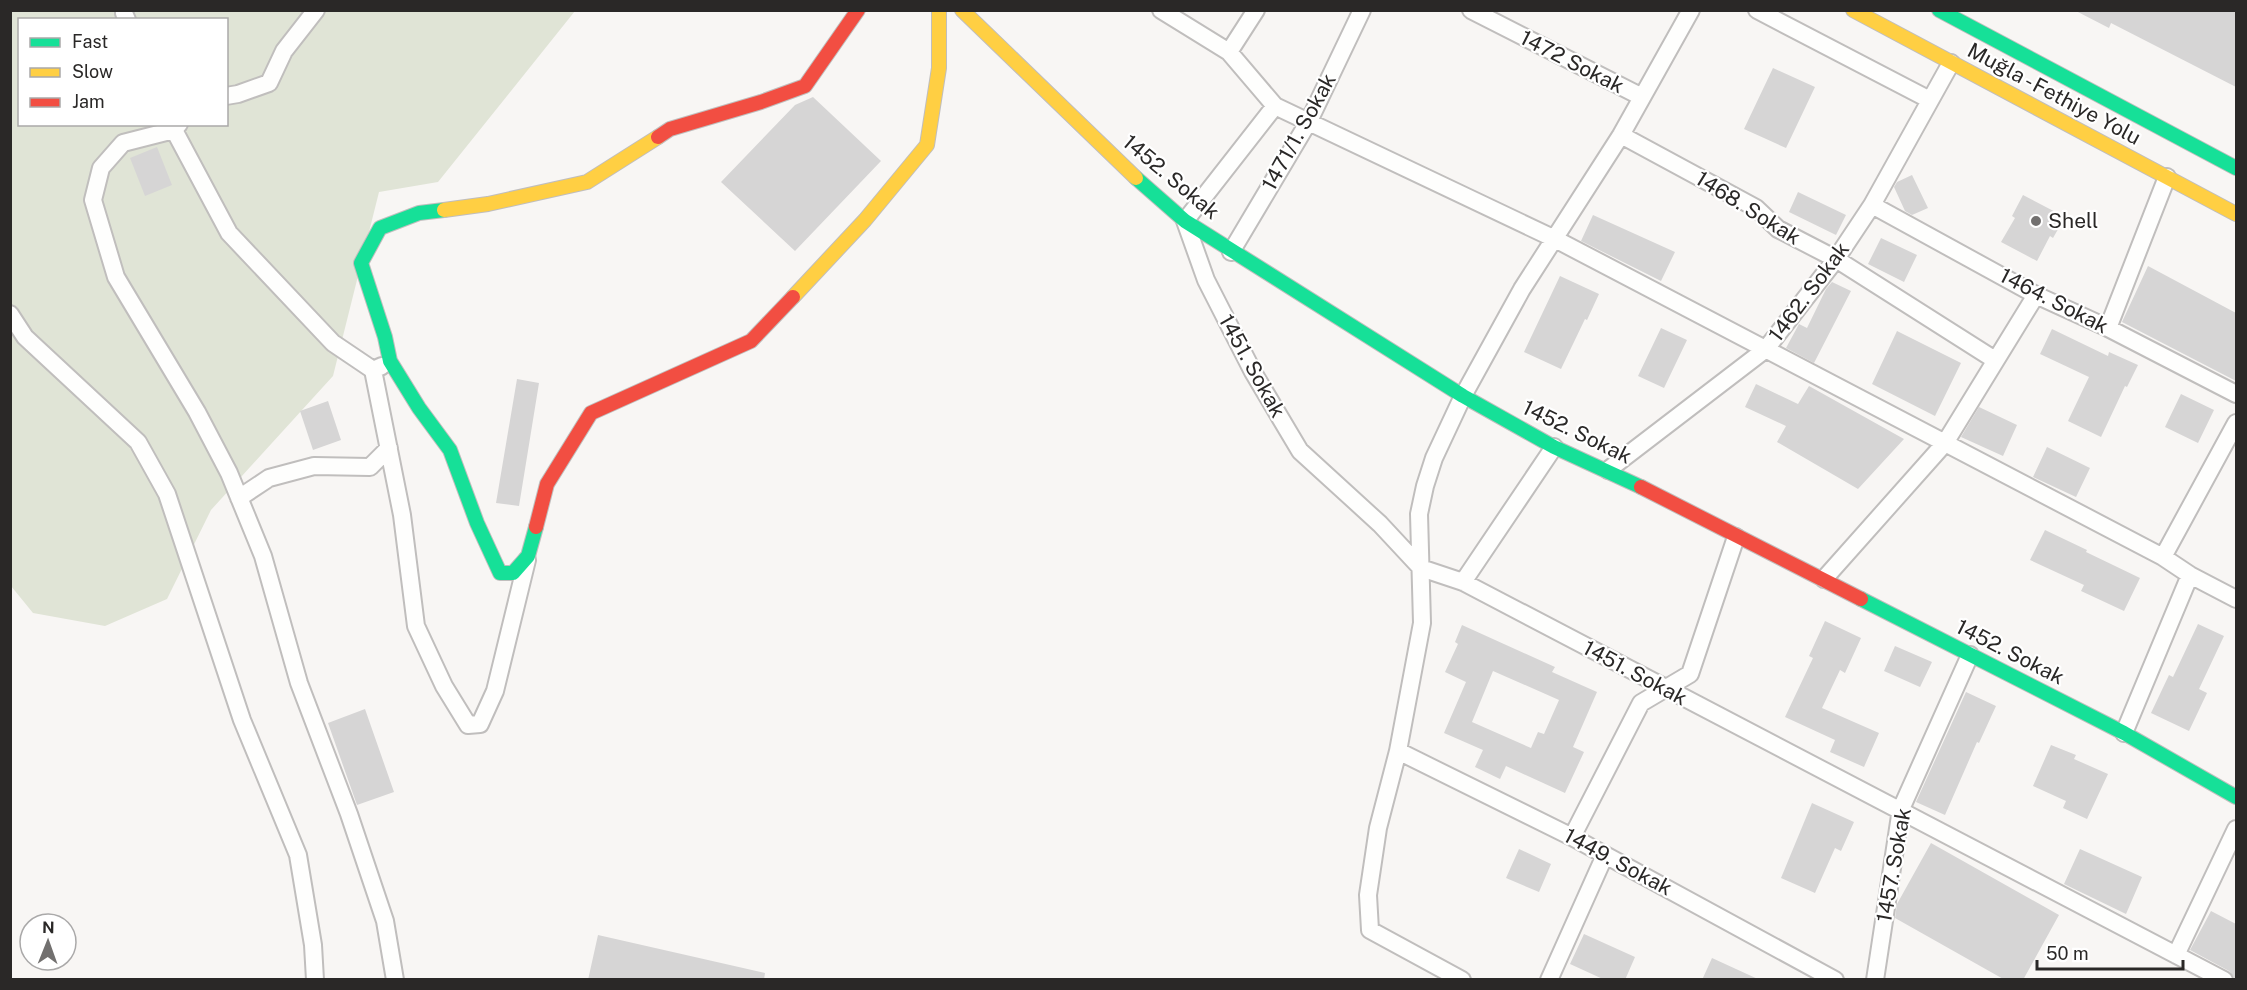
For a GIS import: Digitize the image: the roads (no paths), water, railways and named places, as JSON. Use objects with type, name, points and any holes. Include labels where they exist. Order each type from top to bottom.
[{"type":"main road","points":[[858,10],[805,86],[761,102],[670,129],[587,182],[488,204],[419,213],[380,228],[361,263],[385,337],[390,361],[419,408],[450,450],[477,523],[500,573],[513,573],[528,556],[547,484],[591,414],[751,341],[865,220],[927,145],[939,68],[939,10]]},
{"type":"main road","name":"1452. Sokak","points":[[962,10],[1123,166],[1185,221],[1463,396],[1554,447],[1608,470],[2124,733],[2236,797]]},
{"type":"main road","name":"Muğla - Fethiye Yolu","points":[[1852,10],[2236,214]]},
{"type":"main road","name":"Muğla - Fethiye Yolu","points":[[1946,12],[2236,168]]},
{"type":"street","points":[[228,96],[269,83],[284,51],[316,10]]},
{"type":"street","points":[[1161,10],[1229,52],[1275,106],[1556,238],[2163,557],[2190,575],[2236,599]]},
{"type":"street","points":[[1229,52],[1256,10]]},
{"type":"street","name":"1471/1. Sokak","points":[[1231,252],[1309,121],[1362,10]]},
{"type":"street","name":"1472 Sokak","points":[[1471,10],[1642,97]]},
{"type":"street","points":[[1462,980],[1370,930],[1368,895],[1378,828],[1398,751],[1422,623],[1419,514],[1425,486],[1434,458],[1463,396],[1522,289],[1621,135],[1691,10]]},
{"type":"street","points":[[1757,10],[1930,100]]},
{"type":"street","name":"1462. Sokak","points":[[1608,470],[1766,349],[1836,259],[1872,206],[1951,63]]},
{"type":"street","points":[[1185,221],[1275,106]]},
{"type":"street","points":[[395,980],[385,921],[349,814],[299,683],[263,556],[228,473],[197,412],[116,277],[93,200],[100,168],[123,143],[176,126],[228,232],[333,343],[373,370],[402,515],[416,626],[444,686],[468,725],[480,724],[495,691],[528,556]]},
{"type":"street","name":"1468. Sokak","points":[[1621,135],[1756,208],[1778,229],[1836,259],[1995,360]]},
{"type":"street","points":[[2108,328],[2167,177]]},
{"type":"street","name":"1464. Sokak","points":[[1872,206],[2036,295],[2108,328],[2236,394]]},
{"type":"street","name":"1451. Sokak","points":[[1185,221],[1206,280],[1253,372],[1300,451],[1380,524],[1421,567],[1463,582],[1666,690],[1901,809],[2224,980]]},
{"type":"street","points":[[1824,579],[1945,443],[2036,295]]},
{"type":"street","points":[[10,314],[25,337],[138,442],[168,494],[242,720],[298,855],[313,945],[315,980]]},
{"type":"street","points":[[373,370],[390,361]]},
{"type":"street","points":[[2163,557],[2236,423]]},
{"type":"street","points":[[1463,582],[1554,447]]},
{"type":"street","points":[[239,498],[269,478],[314,466],[370,467],[389,448]]},
{"type":"street","points":[[1572,837],[1641,703],[1690,674],[1736,537]]},
{"type":"street","points":[[2124,733],[2190,575]]},
{"type":"street","name":"1457. Sokak","points":[[1875,980],[1901,809],[1970,655]]},
{"type":"street","name":"1449. Sokak","points":[[1398,751],[1572,837],[1835,980]]},
{"type":"street","points":[[2176,955],[2236,829]]},
{"type":"street","points":[[1549,980],[1605,855]]},
{"type":"place","name":"Shell","points":[[2036,221]]}]
